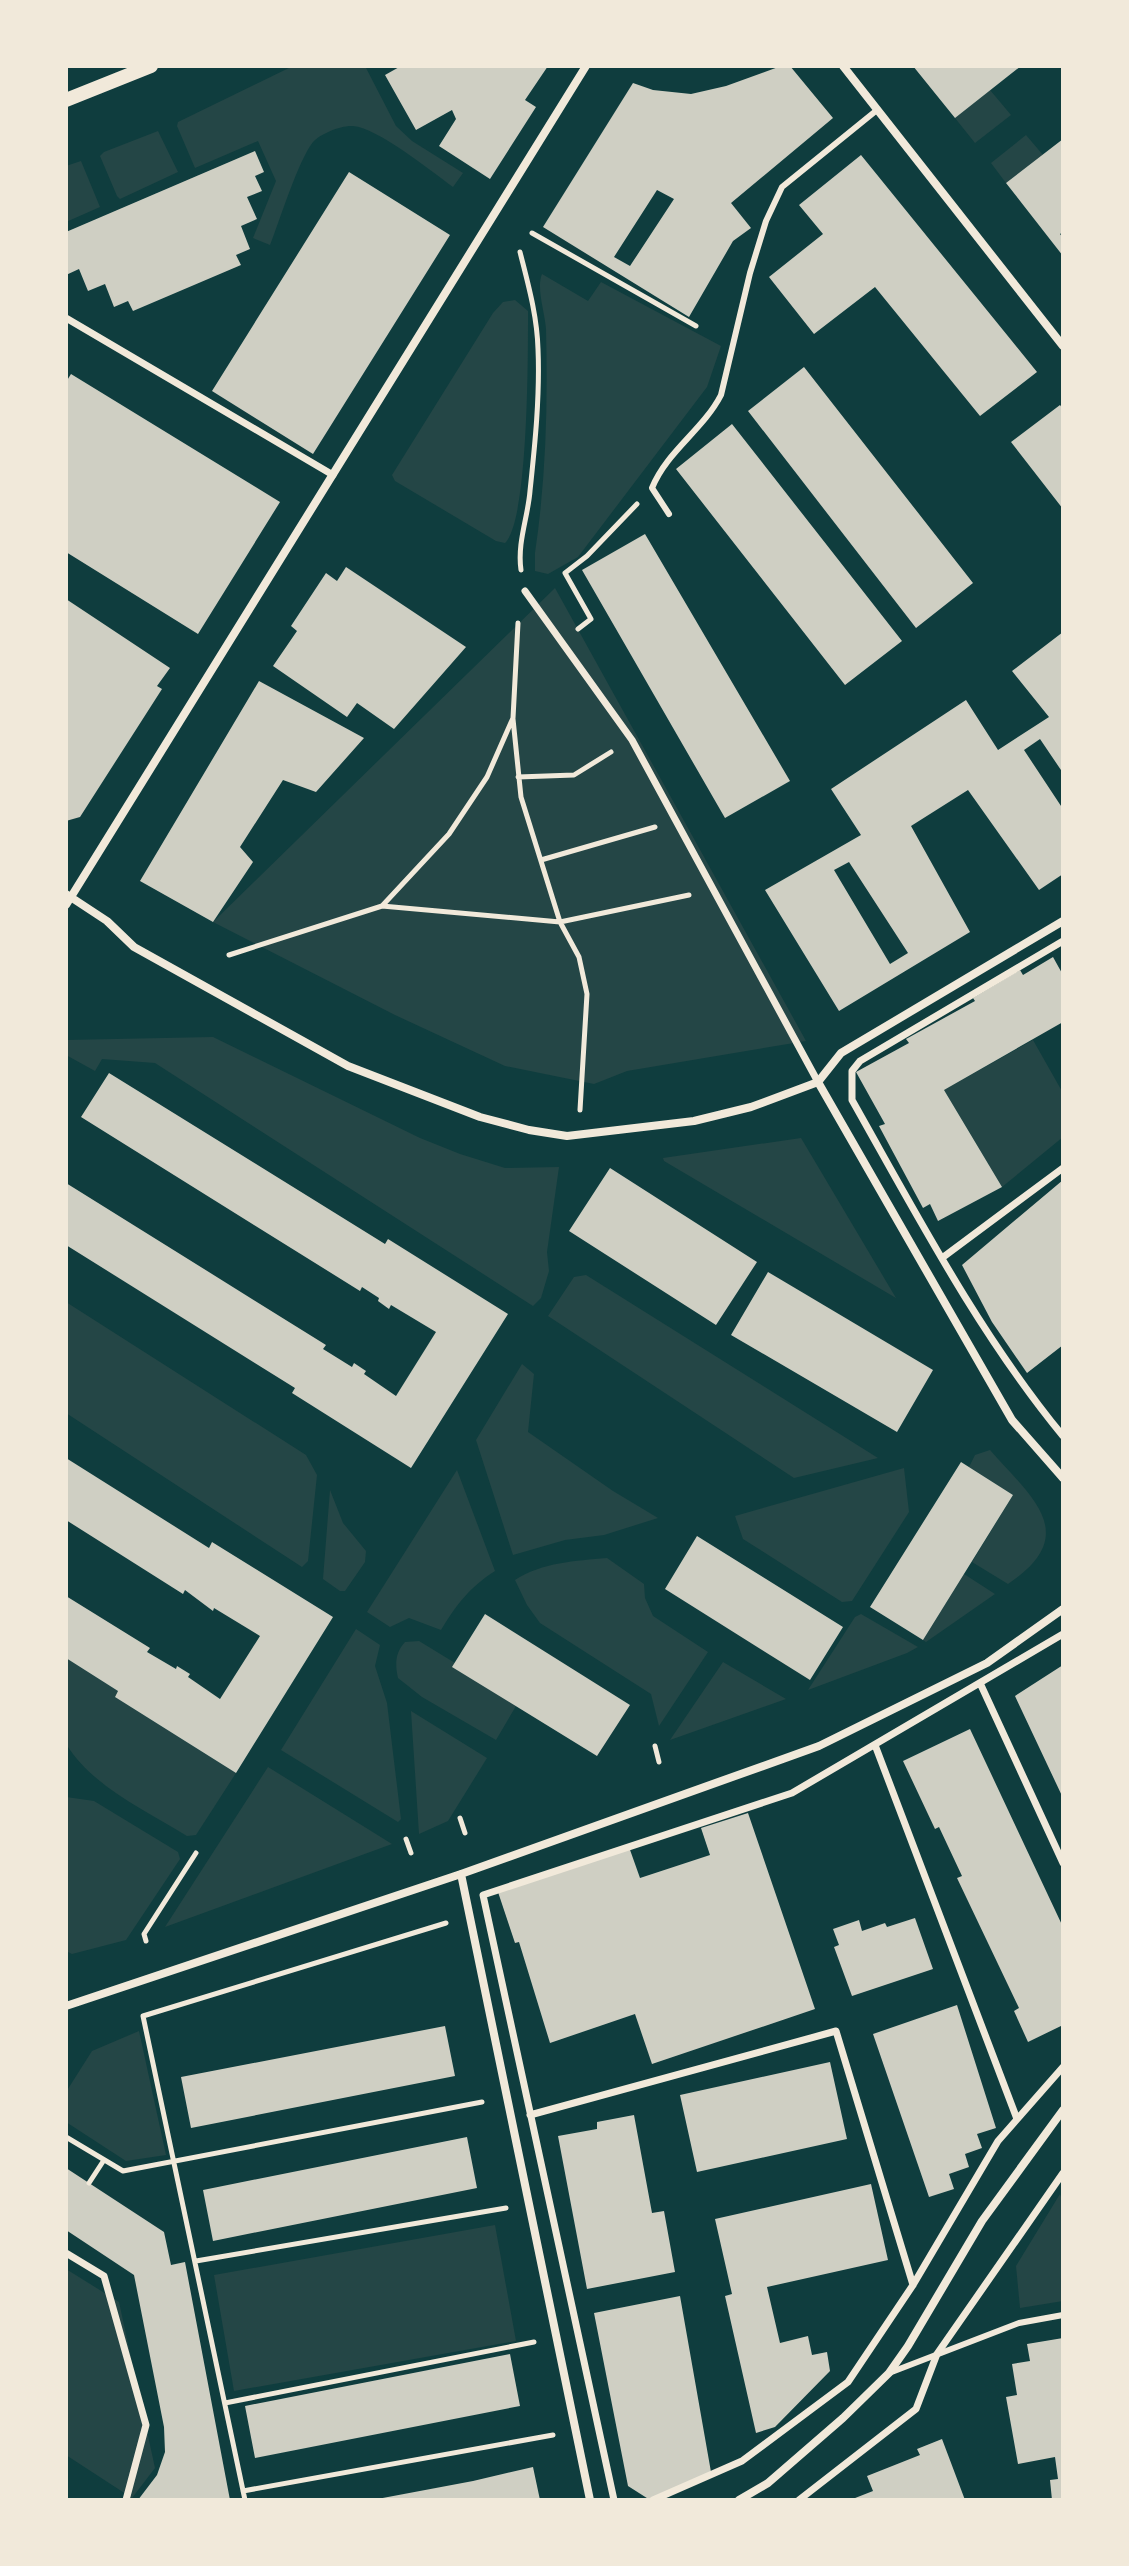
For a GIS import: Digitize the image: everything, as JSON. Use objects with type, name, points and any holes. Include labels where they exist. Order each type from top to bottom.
[{"type":"street","points":[[66,100],[151,66]]},
{"type":"street","points":[[586,66],[68,898],[107,921],[134,947],[348,1066],[480,1117],[529,1130],[578,1136],[694,1121],[751,1107],[818,1082],[841,1053],[1063,921]]},
{"type":"street","points":[[843,66],[1063,346]]},
{"type":"street","points":[[66,318],[333,475]]},
{"type":"street","points":[[525,591],[632,740],[818,1082],[1012,1420],[1063,1478]]},
{"type":"street","points":[[1063,941],[860,1061],[852,1071],[852,1100],[942,1258],[1030,1396],[1063,1436]]},
{"type":"street","points":[[942,1258],[1063,1168]]},
{"type":"street","points":[[66,2006],[461,1874],[819,1746],[987,1663],[1063,1609]]},
{"type":"street","points":[[614,2500],[483,1895],[792,1793],[1063,1634]]},
{"type":"street","points":[[980,1683],[1063,1863]]},
{"type":"street","points":[[875,1745],[1017,2119]]},
{"type":"street","points":[[461,1874],[590,2500]]},
{"type":"street","points":[[530,2115],[836,2031],[913,2285]]},
{"type":"street","points":[[653,2500],[742,2461],[848,2382],[913,2285],[998,2141],[1063,2067]]},
{"type":"street","points":[[739,2500],[768,2483],[889,2373],[982,2221],[1063,2110]]},
{"type":"street","points":[[799,2500],[916,2409],[937,2354],[1063,2173]]},
{"type":"street","points":[[66,2253],[104,2276],[146,2425],[126,2500]]},
{"type":"lane","points":[[669,514],[652,488],[664,465],[713,410],[721,395],[750,273],[766,221],[782,187],[877,110]]},
{"type":"lane","points":[[889,2373],[1019,2323],[1063,2315]]},
{"type":"path","points":[[532,233],[696,326]]},
{"type":"path","points":[[582,605],[565,573],[587,556],[652,488]]},
{"type":"path","points":[[513,718],[521,797],[560,922],[579,957],[587,994],[578,1136]]},
{"type":"path","points":[[518,777],[574,775],[632,740]]},
{"type":"path","points":[[541,860],[678,820]]},
{"type":"path","points":[[229,955],[382,906],[560,922],[715,889]]},
{"type":"path","points":[[655,1746],[659,1762]]},
{"type":"path","points":[[460,1818],[465,1833]]},
{"type":"path","points":[[406,1839],[411,1853]]},
{"type":"path","points":[[146,1941],[144,1934],[196,1853]]},
{"type":"path","points":[[245,2500],[143,2016],[470,1917]]},
{"type":"path","points":[[66,2137],[123,2171],[507,2097]]},
{"type":"path","points":[[89,2183],[104,2160]]},
{"type":"path","points":[[196,2261],[529,2204]]},
{"type":"path","points":[[225,2403],[557,2338]]},
{"type":"path","points":[[243,2491],[576,2431]]},
{"type":"shaded area","points":[[293,66],[365,66],[396,126],[412,141],[463,173],[453,187],[376,134],[353,126],[337,129],[316,139],[307,151],[270,245],[253,238],[276,181],[258,141],[195,168],[177,126],[178,122]]},
{"type":"shaded area","points":[[990,90],[1011,115],[975,143],[955,118]]},
{"type":"shaded area","points":[[158,131],[178,172],[120,199],[100,156]]},
{"type":"shaded area","points":[[1026,135],[1043,155],[1006,183],[991,163]]},
{"type":"shaded area","points":[[81,161],[100,207],[66,222],[66,166]]},
{"type":"shaded area","points":[[542,274],[588,301],[601,282],[721,346],[707,387],[578,557],[548,574],[535,571],[546,413],[546,329],[541,301]]},
{"type":"shaded area","points":[[515,300],[528,311],[527,395],[519,502],[513,528],[505,543],[496,541],[395,481],[392,475],[493,313],[503,302]]},
{"type":"shaded area","points":[[555,588],[806,1041],[627,1071],[594,1084],[505,1066],[395,1015],[213,922]]},
{"type":"shaded area","points":[[213,1037],[420,1138],[460,1154],[505,1168],[559,1167],[547,1252],[549,1271],[541,1298],[533,1306],[155,1063],[102,1059],[95,1071],[66,1055],[66,1040]]},
{"type":"shaded area","points":[[1033,1040],[1063,1093],[1063,1137],[1002,1187],[944,1090]]},
{"type":"shaded area","points":[[801,1138],[896,1298],[663,1158]]},
{"type":"shaded area","points":[[586,1275],[878,1458],[794,1478],[548,1316],[574,1277]]},
{"type":"shaded area","points":[[66,1302],[306,1455],[317,1475],[308,1561],[302,1567],[66,1413]]},
{"type":"shaded area","points":[[522,1364],[534,1374],[528,1432],[658,1518],[604,1535],[565,1540],[513,1555],[476,1440]]},
{"type":"shaded area","points":[[990,1450],[1034,1500],[1046,1532],[1042,1549],[1030,1566],[1008,1584],[972,1562],[1013,1495],[969,1467],[975,1455]]},
{"type":"shaded area","points":[[904,1468],[909,1512],[852,1601],[842,1602],[743,1539],[735,1516]]},
{"type":"shaded area","points":[[457,1470],[495,1571],[464,1597],[441,1630],[409,1618],[390,1627],[367,1612]]},
{"type":"shaded area","points":[[330,1490],[343,1523],[366,1551],[365,1562],[345,1591],[323,1579]]},
{"type":"shaded area","points":[[607,1558],[644,1584],[645,1598],[653,1616],[708,1652],[659,1726],[651,1694],[540,1623],[515,1580],[548,1566]]},
{"type":"shaded area","points":[[964,1574],[995,1594],[926,1642],[923,1640]]},
{"type":"shaded area","points":[[861,1614],[918,1647],[808,1690],[855,1617]]},
{"type":"shaded area","points":[[356,1629],[380,1645],[375,1666],[387,1703],[401,1819],[398,1822],[281,1750]]},
{"type":"shaded area","points":[[419,1641],[455,1663],[453,1667],[516,1706],[496,1740],[422,1697],[398,1678],[396,1663],[399,1650],[405,1642]]},
{"type":"shaded area","points":[[66,1658],[118,1691],[115,1697],[236,1773],[196,1835],[187,1836],[121,1796],[77,1759],[66,1744]]},
{"type":"shaded area","points":[[723,1662],[786,1699],[670,1740]]},
{"type":"shaded area","points":[[411,1711],[487,1758],[448,1821],[419,1834]]},
{"type":"shaded area","points":[[268,1767],[392,1844],[165,1927]]},
{"type":"shaded area","points":[[66,1797],[94,1801],[178,1852],[180,1859],[126,1940],[72,1954],[66,1951]]},
{"type":"shaded area","points":[[139,2031],[166,2155],[126,2161],[66,2122],[66,2092],[92,2051]]},
{"type":"shaded area","points":[[1060,2194],[1063,2203],[1063,2301],[1020,2308],[1016,2266]]},
{"type":"shaded area","points":[[495,2225],[516,2341],[234,2391],[214,2275]]},
{"type":"shaded area","points":[[66,2269],[119,2302],[155,2468],[132,2498],[66,2455]]},
{"type":"building","points":[[401,66],[548,66],[525,100],[536,107],[490,179],[439,146],[456,119],[452,110],[416,130],[385,75]]},
{"type":"building","points":[[781,66],[790,66],[833,118],[731,203],[751,228],[733,241],[689,317],[543,227],[633,83],[653,90],[691,94],[726,86]],"holes":[[[657,190],[674,199],[630,266],[614,257]]]},
{"type":"building","points":[[913,66],[1021,66],[955,118]]},
{"type":"building","points":[[1063,139],[1063,232],[1060,234],[1063,238],[1063,256],[1006,183]]},
{"type":"building","points":[[255,151],[264,172],[255,176],[262,191],[247,197],[257,219],[241,226],[250,249],[236,255],[241,265],[133,311],[128,301],[114,307],[105,284],[88,291],[79,269],[66,275],[66,232]]},
{"type":"building","points":[[861,155],[1037,372],[980,416],[875,287],[814,334],[769,277],[823,234],[799,205]]},
{"type":"building","points":[[349,172],[450,235],[313,454],[212,391]]},
{"type":"building","points":[[804,367],[973,583],[916,628],[748,411]]},
{"type":"building","points":[[71,374],[280,502],[198,634],[66,552],[66,382]]},
{"type":"building","points":[[1060,405],[1063,409],[1063,509],[1011,442]]},
{"type":"building","points":[[732,424],[902,641],[845,685],[676,469]]},
{"type":"building","points":[[645,534],[790,781],[725,818],[582,570]]},
{"type":"building","points":[[346,567],[466,647],[394,729],[357,703],[347,717],[273,666],[297,631],[291,626],[326,573],[337,581]]},
{"type":"building","points":[[66,599],[170,668],[157,686],[162,689],[80,817],[66,821]]},
{"type":"building","points":[[1063,632],[1063,773],[1040,739],[1024,750],[1063,809],[1063,874],[1039,890],[968,790],[911,826],[970,932],[839,1011],[765,890],[861,835],[831,789],[966,700],[998,750],[1049,717],[1012,671]],"holes":[[[849,862],[908,953],[890,964],[834,870]]]},
{"type":"building","points":[[259,681],[364,738],[316,792],[283,780],[240,847],[253,862],[213,922],[140,881]]},
{"type":"building","points":[[1053,957],[1063,975],[1063,1022],[944,1090],[1002,1187],[938,1221],[930,1204],[923,1208],[879,1126],[885,1124],[856,1072],[909,1043],[906,1039],[975,1001],[973,998],[1020,970],[1023,975]]},
{"type":"building","points":[[109,1073],[385,1244],[388,1239],[508,1314],[411,1468],[292,1393],[295,1388],[66,1245],[66,1183],[326,1345],[323,1349],[352,1367],[354,1363],[366,1371],[364,1374],[396,1396],[436,1332],[391,1305],[389,1309],[362,1287],[360,1291],[81,1117]]},
{"type":"building","points":[[610,1168],[757,1262],[716,1325],[569,1231]]},
{"type":"building","points":[[1063,1180],[1063,1345],[1027,1373],[992,1322],[962,1265]]},
{"type":"building","points":[[768,1272],[933,1370],[897,1432],[731,1335]]},
{"type":"building","points":[[66,1458],[209,1548],[212,1542],[333,1617],[236,1773],[115,1697],[118,1691],[66,1658],[66,1596],[150,1648],[147,1652],[190,1674],[188,1677],[220,1699],[260,1636],[214,1608],[213,1611],[185,1590],[183,1594],[66,1520]]},
{"type":"building","points":[[961,1462],[1013,1495],[923,1640],[870,1607]]},
{"type":"building","points":[[697,1536],[843,1627],[810,1680],[665,1589]]},
{"type":"building","points":[[485,1614],[630,1705],[597,1756],[452,1667]]},
{"type":"building","points":[[1063,1665],[1063,1798],[1015,1696]]},
{"type":"building","points":[[970,1729],[1063,1927],[1063,2025],[1028,2042],[1014,2011],[1019,2008],[957,1878],[962,1876],[939,1827],[935,1829],[903,1761]]},
{"type":"building","points":[[748,1813],[815,2009],[652,2064],[635,2014],[550,2043],[519,1942],[515,1943],[498,1892],[629,1847],[640,1878],[710,1855],[701,1828]]},
{"type":"building","points":[[915,1918],[933,1969],[852,1996],[834,1947],[839,1945],[833,1929],[859,1920],[862,1931]]},
{"type":"building","points":[[957,2005],[996,2128],[977,2134],[982,2148],[965,2154],[969,2167],[949,2174],[954,2189],[929,2197],[873,2034]]},
{"type":"building","points":[[445,2026],[455,2076],[191,2128],[181,2077]]},
{"type":"building","points":[[830,2062],[847,2139],[697,2172],[680,2095]]},
{"type":"building","points":[[634,2115],[652,2213],[664,2211],[675,2272],[587,2289],[558,2136],[597,2129],[597,2122]]},
{"type":"building","points":[[467,2137],[477,2188],[213,2241],[203,2190]]},
{"type":"building","points":[[66,2168],[164,2232],[171,2265],[185,2262],[230,2500],[138,2500],[157,2475],[165,2452],[164,2427],[134,2275],[66,2230]]},
{"type":"building","points":[[871,2184],[888,2260],[767,2287],[780,2343],[808,2336],[812,2355],[827,2352],[830,2371],[775,2427],[756,2433],[725,2296],[732,2294],[715,2219]]},
{"type":"building","points":[[680,2296],[711,2472],[658,2500],[650,2500],[628,2486],[594,2313]]},
{"type":"building","points":[[1063,2338],[1063,2500],[1052,2500],[1050,2480],[1058,2479],[1055,2457],[1018,2464],[1006,2397],[1017,2395],[1012,2364],[1030,2361],[1027,2344]]},
{"type":"building","points":[[510,2354],[520,2406],[255,2458],[245,2406]]},
{"type":"building","points":[[942,2439],[965,2500],[850,2500],[873,2491],[867,2476],[920,2455],[917,2449]]},
{"type":"building","points":[[533,2467],[540,2500],[372,2500],[473,2481]]}]
